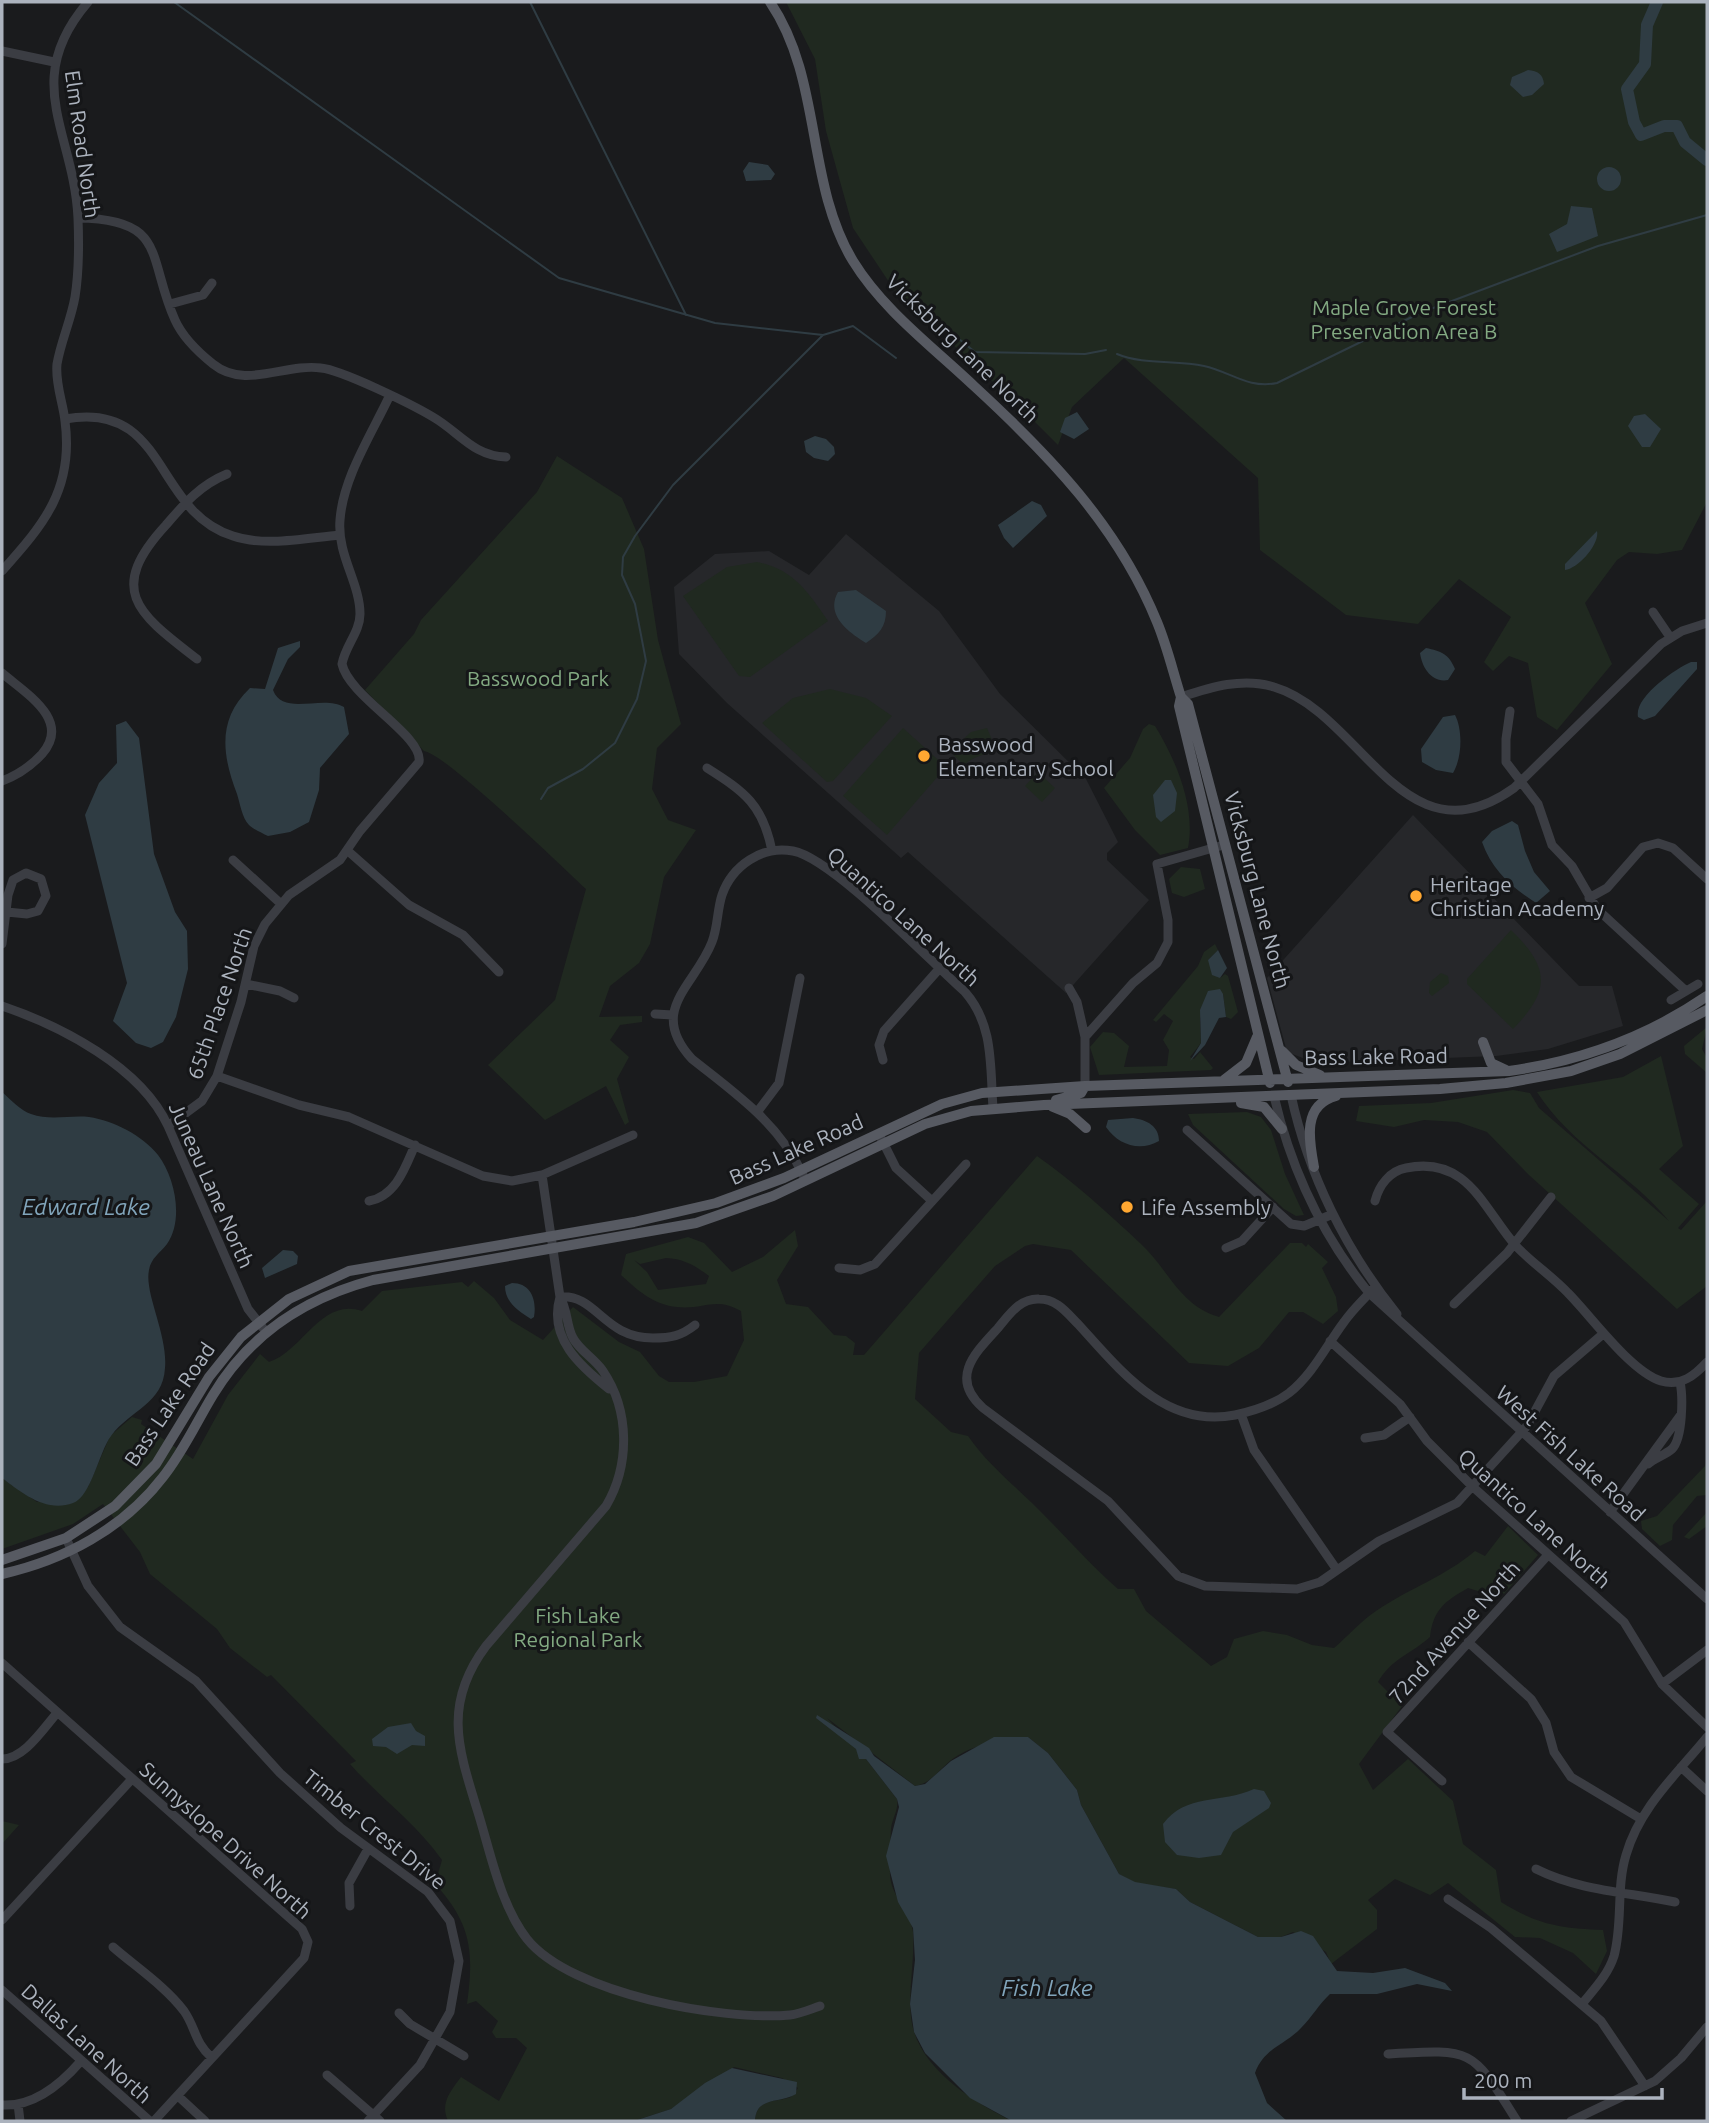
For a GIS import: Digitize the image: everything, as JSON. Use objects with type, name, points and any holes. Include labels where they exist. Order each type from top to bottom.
[{"type":"main road","name":"Vicksburg Lane North","points":[[770,2],[798,56],[832,215],[851,257],[874,290],[1046,454],[1100,519],[1126,559],[1157,622],[1181,697],[1188,704],[1291,1095]]},
{"type":"main road","name":"Vicksburg Lane North","points":[[1181,697],[1179,706],[1212,849],[1274,1096]]},
{"type":"main road","name":"Bass Lake Road","points":[[2,1574],[29,1568],[73,1551],[119,1521],[155,1487],[179,1456],[223,1379],[267,1332],[319,1298],[359,1283],[696,1223],[755,1203],[942,1104],[992,1092],[1323,1076],[1509,1071],[1567,1060],[1617,1044],[1652,1029],[1707,996]]},
{"type":"main road","name":"Bass Lake Road","points":[[881,1138],[939,1119],[993,1108],[1484,1086],[1547,1076],[1639,1046],[1707,1010]]},
{"type":"main road","points":[[1223,1081],[1246,1063],[1258,1034]]},
{"type":"main road","points":[[1468,1073],[1480,1063],[1483,1042],[1491,1063],[1509,1071]]},
{"type":"main road","points":[[1280,1048],[1296,1065],[1323,1076]]},
{"type":"main road","points":[[1044,1105],[1081,1093],[1085,1086]]},
{"type":"main road","points":[[1314,1167],[1308,1133],[1312,1116],[1329,1098],[1351,1093]]},
{"type":"main road","points":[[1137,1102],[1168,1106],[1248,1103],[1268,1111],[1282,1129]]},
{"type":"main road","points":[[1044,1105],[1065,1111],[1086,1128]]},
{"type":"main road","name":"Bass Lake Road","points":[[2,1560],[66,1538],[102,1516],[144,1478],[168,1447],[217,1365],[257,1321],[307,1288],[349,1271],[689,1211],[803,1176]]},
{"type":"street","name":"Elm Road North","points":[[2,571],[41,526],[58,493],[66,457],[65,419],[57,366],[75,297],[78,218],[55,104],[54,62],[68,27],[88,2]]},
{"type":"street","points":[[2,51],[54,62]]},
{"type":"street","points":[[78,218],[113,220],[143,237],[159,264],[170,304],[188,341],[211,363],[231,374],[255,376],[300,368],[326,368],[431,416],[482,453],[506,457]]},
{"type":"street","points":[[170,304],[203,295],[212,283]]},
{"type":"street","points":[[65,419],[98,415],[128,426],[186,502],[206,523],[234,537],[265,540],[340,535],[343,500],[389,397]]},
{"type":"street","points":[[197,659],[147,618],[140,609],[133,587],[140,555],[199,489],[227,474]]},
{"type":"street","name":"65th Place North","points":[[168,1126],[202,1101],[216,1076],[246,984],[257,940],[280,903],[300,886],[332,867],[348,851],[360,831],[417,767],[420,757],[416,747],[347,680],[342,664],[354,635],[360,608],[345,566],[340,535]]},
{"type":"street","points":[[1653,612],[1670,637]]},
{"type":"street","points":[[1181,697],[1240,683],[1262,684],[1285,691],[1311,707],[1410,797],[1439,808],[1454,810],[1482,806],[1521,783],[1578,722],[1617,689],[1670,637],[1707,623]]},
{"type":"street","points":[[2,673],[50,717],[54,734],[46,749],[25,771],[2,781]]},
{"type":"street","points":[[1510,711],[1504,752],[1510,771],[1538,804],[1548,838],[1572,866],[1597,909],[1686,990]]},
{"type":"street","points":[[707,768],[757,807],[766,826],[772,851],[744,863],[727,884],[712,941],[678,996],[673,1015],[674,1027],[684,1050],[758,1111],[778,1133],[803,1176]]},
{"type":"street","points":[[1589,898],[1607,888],[1643,848],[1658,843],[1673,848],[1707,878]]},
{"type":"street","points":[[1086,1037],[1133,983],[1157,963],[1168,942],[1168,920],[1157,863],[1226,845]]},
{"type":"street","points":[[348,851],[409,905],[463,935],[499,972]]},
{"type":"street","name":"Quantico Lane North","points":[[772,851],[805,854],[825,865],[965,992],[982,1016],[988,1037],[993,1108]]},
{"type":"street","points":[[233,860],[280,903]]},
{"type":"street","points":[[2,944],[10,885],[18,875],[26,873],[41,879],[46,896],[42,907],[27,914],[7,912]]},
{"type":"street","points":[[883,1060],[879,1045],[884,1031],[939,969]]},
{"type":"street","points":[[758,1111],[779,1083],[800,978]]},
{"type":"street","points":[[246,984],[281,991],[294,998]]},
{"type":"street","points":[[1671,1000],[1698,984]]},
{"type":"street","points":[[1069,988],[1077,1002],[1086,1037],[1085,1086]]},
{"type":"street","name":"Juneau Lane North","points":[[2,1006],[42,1020],[127,1073],[152,1098],[168,1126],[248,1308],[267,1332]]},
{"type":"street","points":[[655,1014],[673,1015]]},
{"type":"street","points":[[216,1076],[299,1105],[349,1117],[497,1180],[527,1179],[542,1175],[634,1135]]},
{"type":"street","name":"West Fish Lake Road","points":[[1291,1095],[1314,1167],[1333,1214],[1372,1290]]},
{"type":"street","name":"West Fish Lake Road","points":[[1274,1096],[1296,1170],[1320,1221],[1346,1264],[1412,1332],[1707,1599]]},
{"type":"street","points":[[1187,1130],[1295,1226],[1320,1221],[1333,1214]]},
{"type":"street","points":[[881,1138],[896,1168],[931,1200]]},
{"type":"street","points":[[369,1200],[385,1195],[393,1187],[415,1145]]},
{"type":"street","points":[[839,1268],[871,1267],[966,1164]]},
{"type":"street","points":[[1375,1201],[1387,1178],[1402,1168],[1445,1170],[1463,1180],[1483,1198],[1515,1244],[1569,1293],[1603,1334],[1654,1378],[1671,1383],[1680,1382],[1696,1373],[1707,1362]]},
{"type":"street","points":[[542,1175],[560,1297],[566,1306],[574,1339],[602,1370],[611,1390],[621,1421],[624,1454],[611,1498],[478,1657],[458,1705],[457,1732],[461,1758],[508,1903],[527,1939],[549,1960],[571,1974],[612,1990],[685,2007],[737,2012],[791,2015],[820,2006]]},
{"type":"street","points":[[1454,1304],[1515,1244],[1551,1197]]},
{"type":"street","points":[[1226,1248],[1242,1241],[1273,1208]]},
{"type":"street","points":[[1372,1290],[1330,1341],[1309,1374],[1286,1395],[1241,1414],[1220,1417],[1193,1415],[1162,1403],[1128,1377],[1064,1309],[1041,1298],[1022,1303],[984,1343],[972,1358],[967,1382],[972,1397],[983,1408],[1108,1502],[1169,1569],[1186,1581],[1205,1586],[1297,1589],[1320,1582],[1379,1541],[1451,1508],[1522,1432],[1554,1376],[1603,1334]]},
{"type":"street","points":[[560,1297],[580,1300],[613,1327],[630,1336],[672,1338],[695,1325]]},
{"type":"street","name":"Quantico Lane North","points":[[1330,1341],[1400,1404],[1433,1448],[1473,1487],[1547,1556],[1624,1622],[1662,1684],[1707,1727]]},
{"type":"street","points":[[1610,1512],[1641,1470],[1675,1445],[1680,1416],[1680,1382]]},
{"type":"street","points":[[1241,1414],[1254,1450],[1337,1570]]},
{"type":"street","points":[[1365,1438],[1384,1435],[1410,1417]]},
{"type":"street","name":"Timber Crest Drive","points":[[66,1538],[98,1601],[120,1627],[196,1681],[279,1773],[368,1849],[428,1892],[445,1912],[455,1934],[459,1972],[450,2012],[420,2065],[374,2120]]},
{"type":"street","name":"72nd Avenue North","points":[[1442,1781],[1387,1732],[1547,1556]]},
{"type":"street","points":[[1468,1642],[1531,1699],[1546,1724],[1554,1752],[1571,1777],[1640,1819]]},
{"type":"street","points":[[1662,1684],[1707,1650]]},
{"type":"street","name":"Sunnyslope Drive North","points":[[2,1663],[294,1922],[308,1942],[304,1958],[152,2121]]},
{"type":"street","points":[[2,1759],[14,1757],[24,1749],[57,1713]]},
{"type":"street","points":[[1582,2004],[1601,1981],[1614,1957],[1618,1892],[1626,1854],[1640,1819],[1707,1737]]},
{"type":"street","points":[[1681,1767],[1707,1791]]},
{"type":"street","points":[[2,1920],[132,1779]]},
{"type":"street","points":[[350,1906],[349,1883],[368,1849]]},
{"type":"street","points":[[1536,1869],[1588,1889],[1675,1902]]},
{"type":"street","points":[[1448,1899],[1491,1928],[1582,2004],[1610,2032],[1644,2086]]},
{"type":"street","points":[[113,1948],[181,2007],[190,2020],[198,2045],[212,2058]]},
{"type":"street","name":"Dallas Lane North","points":[[2,1990],[152,2121]]},
{"type":"street","points":[[399,2013],[436,2040],[464,2056]]},
{"type":"street","points":[[1571,2121],[1644,2086],[1668,2071],[1707,2027]]},
{"type":"street","points":[[1388,2054],[1450,2051],[1471,2058],[1487,2075],[1517,2121]]},
{"type":"street","points":[[2,2105],[18,2104],[52,2088],[81,2061]]},
{"type":"street","points":[[327,2075],[374,2120]]},
{"type":"street","name":"Dallas Lane North","points":[[178,2096],[205,2121]]},
{"type":"street","points":[[18,2104],[20,2121]]},
{"type":"shaded area","name":"Basswood Elementary School","points":[[846,534],[939,611],[1000,694],[1086,779],[1118,842],[1107,853],[1107,860],[1149,900],[1066,993],[908,852],[901,858],[727,703],[679,654],[674,587],[715,554],[769,551],[809,575]]},
{"type":"shaded area","name":"Heritage Christian Academy","points":[[1413,815],[1579,986],[1612,986],[1623,1026],[1548,1049],[1496,1056],[1316,1063],[1287,1052],[1267,978]]},
{"type":"green space","name":"Maple Grove Forest Preservation Area B","points":[[786,2],[1707,2],[1707,502],[1682,550],[1657,554],[1629,552],[1617,560],[1585,603],[1612,664],[1557,730],[1537,717],[1528,663],[1509,656],[1493,671],[1484,662],[1511,617],[1459,579],[1418,624],[1346,615],[1260,550],[1258,478],[1124,358],[1072,407],[1058,445],[895,291],[853,228],[826,131],[815,59]]},
{"type":"green space","name":"Basswood Park","points":[[557,456],[622,498],[644,549],[658,640],[681,724],[657,748],[652,789],[668,820],[696,830],[664,877],[650,944],[639,963],[610,986],[599,1017],[642,1016],[642,1022],[620,1025],[610,1040],[629,1057],[617,1079],[629,1122],[625,1125],[606,1086],[545,1120],[488,1065],[555,1000],[586,889],[478,790],[436,757],[424,751],[365,690],[414,634],[421,620],[537,492]]},
{"type":"green space","points":[[757,562],[770,565],[790,576],[806,591],[828,621],[750,677],[739,676],[683,596],[727,567]]},
{"type":"green space","points":[[830,689],[866,698],[892,716],[833,781],[827,782],[762,723],[793,698]]},
{"type":"green space","points":[[1149,724],[1155,726],[1177,769],[1189,816],[1188,848],[1160,855],[1135,830],[1104,788],[1130,758],[1143,729]]},
{"type":"green space","points":[[903,728],[946,767],[887,835],[843,796]]},
{"type":"green space","points":[[987,728],[996,749],[964,765],[950,752],[971,732]]},
{"type":"green space","points":[[1038,772],[1055,788],[1042,802],[1025,786]]},
{"type":"green space","points":[[1181,867],[1200,869],[1205,889],[1184,897],[1172,893],[1169,879]]},
{"type":"green space","points":[[1511,930],[1533,956],[1541,979],[1534,1002],[1513,1029],[1467,984],[1467,979]]},
{"type":"green space","points":[[1215,944],[1218,950],[1208,960],[1220,978],[1225,974],[1228,976],[1238,1012],[1231,1019],[1226,1017],[1223,994],[1200,1018],[1201,1043],[1190,1057],[1194,1059],[1200,1052],[1213,1068],[1099,1075],[1090,1047],[1103,1032],[1114,1033],[1129,1046],[1124,1067],[1167,1066],[1169,1050],[1163,1040],[1173,1021],[1164,1014],[1156,1022],[1153,1020],[1198,966],[1204,952]]},
{"type":"green space","points":[[1441,973],[1448,976],[1449,983],[1432,996],[1429,993],[1430,982]]},
{"type":"green space","points":[[1707,1027],[1702,1049],[1707,1058],[1707,1073],[1685,1054],[1684,1046]]},
{"type":"green space","points":[[1661,1056],[1683,1146],[1659,1169],[1699,1204],[1678,1228],[1681,1230],[1707,1201],[1707,1286],[1677,1309],[1529,1175],[1487,1132],[1458,1122],[1424,1120],[1394,1127],[1356,1121],[1359,1106],[1431,1103],[1513,1090],[1530,1093],[1539,1108],[1669,1221],[1654,1204],[1567,1128],[1537,1092],[1623,1077]]},
{"type":"green space","points":[[1247,1112],[1261,1117],[1271,1130],[1285,1174],[1304,1215],[1296,1216],[1284,1209],[1193,1125],[1188,1114]]},
{"type":"green space","name":"Fish Lake Regional Park","points":[[1037,1156],[1103,1209],[1141,1244],[1194,1304],[1219,1317],[1290,1243],[1302,1243],[1306,1247],[1308,1244],[1328,1262],[1322,1268],[1336,1297],[1338,1311],[1323,1324],[1303,1312],[1289,1312],[1259,1348],[1228,1366],[1189,1363],[1071,1250],[1033,1244],[1025,1246],[995,1266],[919,1353],[915,1399],[951,1432],[968,1436],[990,1463],[1107,1579],[1118,1589],[1134,1589],[1146,1611],[1211,1666],[1227,1657],[1234,1639],[1263,1631],[1287,1635],[1312,1645],[1334,1648],[1365,1619],[1388,1603],[1452,1568],[1475,1551],[1485,1556],[1508,1526],[1538,1555],[1504,1594],[1499,1590],[1494,1596],[1468,1588],[1453,1597],[1437,1613],[1430,1637],[1383,1674],[1378,1682],[1402,1706],[1359,1764],[1373,1790],[1408,1759],[1453,1801],[1463,1844],[1496,1870],[1501,1902],[1526,1916],[1550,1924],[1603,1930],[1607,1951],[1596,1974],[1573,1953],[1540,1938],[1515,1937],[1448,1883],[1430,1895],[1395,1879],[1368,1900],[1377,1910],[1377,1929],[1331,1964],[1326,1952],[1293,1932],[1281,1937],[1258,1937],[1190,1902],[1176,1889],[1135,1883],[1119,1874],[1081,1805],[1077,1790],[1048,1753],[1028,1737],[968,1750],[950,1761],[930,1779],[915,1786],[827,1718],[866,1759],[897,1799],[891,1829],[891,1880],[913,1932],[910,2006],[915,2035],[923,2052],[948,2080],[980,2103],[1012,2121],[755,2121],[762,2105],[791,2097],[798,2088],[782,2078],[734,2067],[671,2109],[634,2121],[448,2121],[446,2103],[461,2077],[499,2101],[527,2048],[516,2038],[496,2038],[492,2032],[498,2021],[476,2001],[467,2004],[470,1954],[467,1940],[457,1912],[435,1884],[442,1860],[432,1847],[350,1764],[356,1761],[271,1675],[267,1677],[230,1648],[217,1629],[150,1574],[140,1552],[103,1504],[73,1524],[2,1549],[2,1478],[37,1502],[88,1487],[110,1436],[132,1417],[142,1420],[141,1424],[193,1459],[228,1395],[260,1354],[269,1362],[281,1356],[324,1318],[348,1309],[362,1311],[382,1291],[462,1282],[468,1287],[474,1281],[494,1298],[510,1320],[543,1340],[573,1307],[619,1342],[640,1352],[659,1376],[669,1382],[694,1382],[727,1376],[744,1340],[741,1311],[724,1304],[677,1307],[653,1300],[621,1275],[626,1254],[688,1237],[704,1243],[732,1272],[763,1257],[795,1230],[798,1246],[777,1280],[786,1304],[808,1307],[834,1335],[846,1336],[855,1343],[853,1355],[864,1355]],"holes":[[[666,1258],[689,1263],[709,1276],[706,1284],[658,1290],[647,1272],[634,1260],[640,1264]]]},
{"type":"green space","points":[[1707,1459],[1707,1495],[1697,1496],[1673,1525],[1672,1540],[1660,1546],[1642,1529],[1641,1521],[1657,1516],[1705,1466]]},
{"type":"green space","points":[[1707,1512],[1707,1526],[1689,1539],[1684,1537]]},
{"type":"green space","points":[[2,1821],[19,1825],[2,1844]]},
{"type":"water","points":[[1528,70],[1539,74],[1544,84],[1532,95],[1523,97],[1510,85],[1512,77]]},
{"type":"water","points":[[749,162],[768,165],[775,174],[771,180],[746,181],[743,171]]},
{"type":"water","points":[[1609,167],[1618,170],[1621,179],[1618,188],[1609,191],[1600,188],[1597,179],[1600,170]]},
{"type":"water","points":[[1571,206],[1592,208],[1598,236],[1557,252],[1549,234],[1567,224]]},
{"type":"water","points":[[1077,412],[1089,429],[1074,439],[1060,432],[1065,418]]},
{"type":"water","points":[[1645,414],[1661,429],[1650,447],[1642,447],[1628,426],[1634,416]]},
{"type":"water","points":[[815,436],[826,439],[834,447],[835,454],[828,461],[814,458],[806,452],[804,441]]},
{"type":"water","points":[[1032,501],[1041,505],[1047,516],[1013,548],[998,525]]},
{"type":"water","points":[[1597,531],[1595,542],[1587,555],[1565,570],[1565,564]]},
{"type":"water","points":[[856,590],[886,611],[881,630],[866,643],[840,622],[834,608],[838,592]]},
{"type":"water","points":[[300,641],[300,647],[288,659],[273,690],[278,698],[285,702],[325,703],[344,707],[349,734],[320,768],[319,790],[309,822],[290,832],[268,836],[251,826],[243,814],[228,765],[227,725],[239,700],[250,688],[265,689],[278,648]]},
{"type":"water","points":[[1426,648],[1440,652],[1450,660],[1455,669],[1448,680],[1433,677],[1426,669],[1420,653]]},
{"type":"water","points":[[1691,662],[1697,662],[1697,669],[1655,716],[1644,720],[1638,717],[1638,709],[1649,693],[1666,677]]},
{"type":"water","points":[[1455,715],[1460,736],[1456,767],[1453,773],[1436,770],[1422,762],[1421,749],[1443,717]]},
{"type":"water","points":[[126,721],[139,738],[154,854],[175,912],[187,931],[188,969],[176,1017],[163,1042],[151,1048],[136,1043],[113,1021],[127,983],[85,815],[99,783],[117,763],[116,725]]},
{"type":"water","points":[[1165,780],[1171,780],[1177,793],[1175,811],[1161,822],[1156,817],[1153,795]]},
{"type":"water","points":[[1512,821],[1518,825],[1534,872],[1550,891],[1536,903],[1503,877],[1482,842],[1492,831]]},
{"type":"water","points":[[1218,950],[1227,968],[1220,978],[1212,975],[1208,960]]},
{"type":"water","points":[[1220,989],[1226,1017],[1219,1018],[1205,1045],[1190,1061],[1201,1043],[1200,1010],[1208,991]]},
{"type":"water","name":"Edward Lake","points":[[2,1092],[31,1114],[45,1117],[89,1117],[108,1122],[136,1135],[164,1164],[175,1199],[172,1234],[150,1266],[148,1279],[165,1355],[163,1380],[152,1398],[111,1436],[85,1492],[73,1503],[63,1505],[35,1500],[2,1478]]},
{"type":"water","points":[[1133,1118],[1151,1125],[1157,1131],[1159,1141],[1144,1146],[1130,1145],[1117,1138],[1106,1127],[1108,1120]]},
{"type":"water","points":[[283,1250],[293,1251],[298,1256],[297,1264],[265,1278],[262,1268]]},
{"type":"water","points":[[512,1283],[524,1286],[531,1294],[535,1311],[531,1319],[507,1297],[505,1286]]},
{"type":"water","name":"Fish Lake","points":[[817,1715],[869,1748],[874,1756],[915,1786],[925,1784],[951,1761],[994,1737],[1028,1737],[1048,1753],[1077,1790],[1081,1805],[1119,1874],[1135,1882],[1176,1889],[1190,1902],[1258,1937],[1281,1937],[1301,1931],[1313,1936],[1337,1971],[1373,1973],[1405,1968],[1445,1983],[1452,1991],[1417,1984],[1377,1994],[1330,1994],[1295,2034],[1269,2052],[1255,2073],[1267,2103],[1287,2121],[1012,2121],[970,2098],[925,2053],[914,2032],[910,2004],[915,1960],[913,1928],[898,1902],[886,1856],[899,1807],[897,1799],[866,1759],[859,1759],[856,1749],[816,1718]]},
{"type":"water","points":[[411,1723],[416,1731],[425,1736],[425,1746],[412,1745],[397,1754],[386,1747],[373,1746],[372,1739],[388,1727]]},
{"type":"water","points":[[1254,1789],[1264,1791],[1271,1803],[1269,1808],[1233,1832],[1221,1855],[1199,1858],[1177,1855],[1165,1842],[1163,1824],[1182,1808]]},
{"type":"water","points":[[732,2068],[797,2082],[796,2094],[764,2104],[756,2113],[755,2121],[634,2121],[671,2109],[705,2083]]},
{"type":"waterway","points":[[174,2],[559,278],[715,323],[823,335]]},
{"type":"waterway","points":[[530,2],[686,315]]},
{"type":"waterway","points":[[1657,2],[1647,25],[1645,64],[1627,89],[1634,122],[1641,135],[1664,126],[1677,126],[1685,142],[1707,160]]},
{"type":"waterway","points":[[1117,354],[1138,360],[1204,366],[1257,384],[1277,383],[1420,313],[1598,246],[1707,215]]},
{"type":"waterway","points":[[938,322],[975,352],[1085,354],[1106,350]]},
{"type":"waterway","points":[[541,799],[548,788],[583,769],[615,743],[637,699],[646,661],[635,604],[622,575],[623,557],[635,536],[673,485],[823,335],[853,326],[896,358]]},
{"type":"place","name":"Basswood Elementary School","points":[[924,756]]},
{"type":"place","name":"Heritage Christian Academy","points":[[1416,896]]},
{"type":"place","name":"Life Assembly","points":[[1127,1207]]}]
